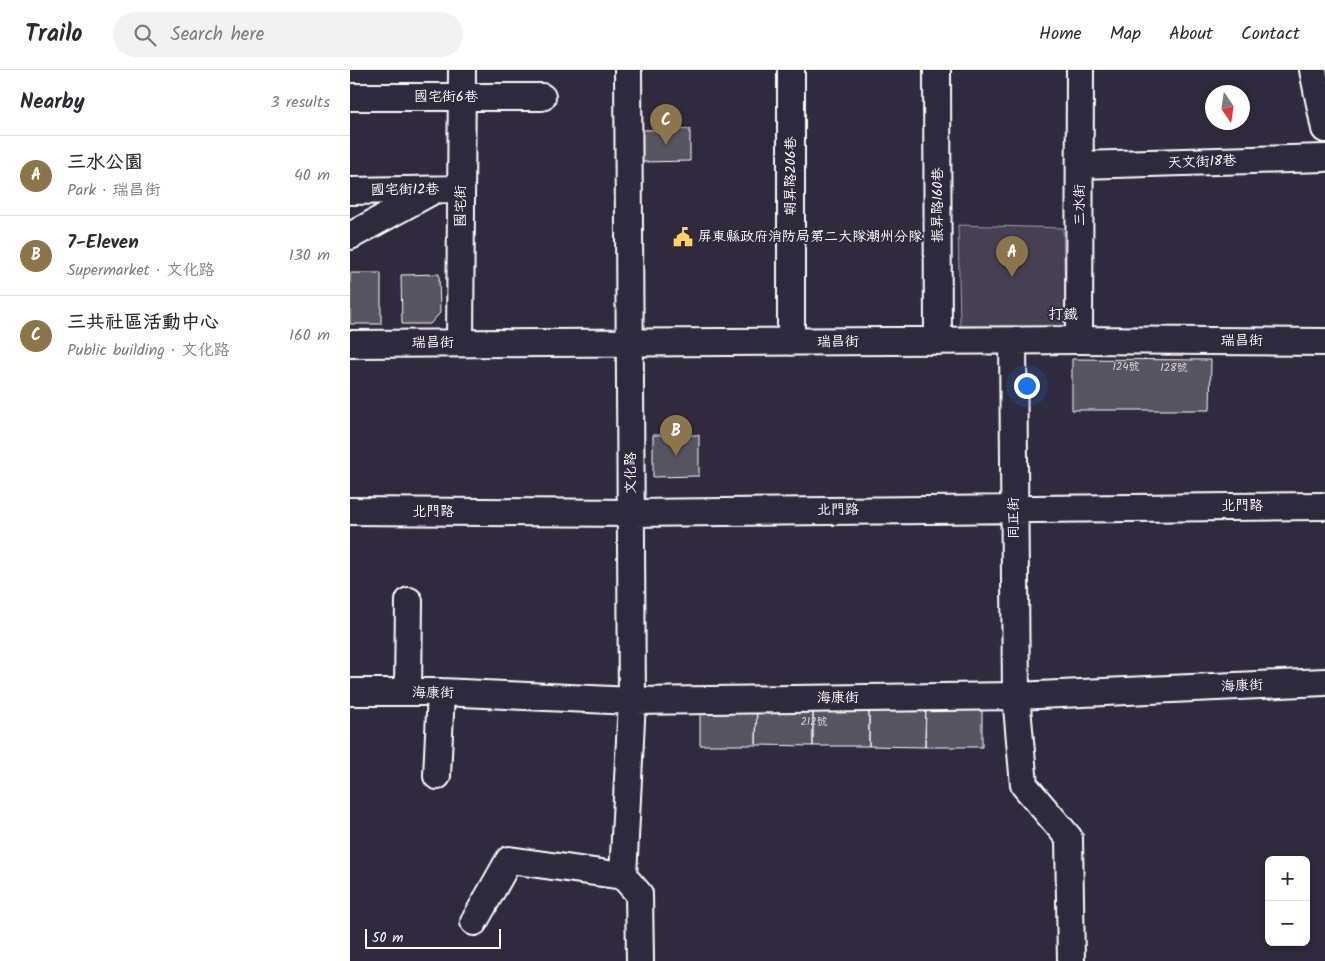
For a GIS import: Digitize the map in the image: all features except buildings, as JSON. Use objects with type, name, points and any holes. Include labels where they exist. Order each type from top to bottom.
[{"type":"street","name":"國宅街","points":[[460,343],[462,70]]},
{"type":"street","name":"文化路","points":[[624,876],[632,701],[628,70]]},
{"type":"street","name":"朝昇路206巷","points":[[791,70],[791,342]]},
{"type":"street","name":"振昇路160巷","points":[[938,70],[938,340]]},
{"type":"street","name":"三水街","points":[[1079,340],[1080,70]]},
{"type":"street","points":[[1318,73],[1325,129]]},
{"type":"street","name":"國宅街6巷","points":[[350,97],[542,97]]},
{"type":"street","name":"天文街18巷","points":[[1080,165],[1325,158]]},
{"type":"street","name":"國宅街12巷","points":[[350,191],[461,189]]},
{"type":"street","points":[[350,236],[435,190]]},
{"type":"street","name":"瑞昌街","points":[[350,344],[938,340],[1325,342]]},
{"type":"street","name":"同正街","points":[[1013,341],[1016,696],[1024,785],[1069,838],[1071,961]]},
{"type":"street","name":"北門路","points":[[350,511],[632,513],[1325,506]]},
{"type":"street","points":[[408,692],[409,601]]},
{"type":"street","name":"海康街","points":[[350,692],[441,692],[632,701],[1016,696],[1325,682]]},
{"type":"street","points":[[438,776],[441,692]]},
{"type":"street","points":[[474,922],[509,860],[624,876],[639,894],[640,961]]},
{"type":"shaded area","points":[[958,225],[1063,228],[1066,327],[960,326]]},
{"type":"place","name":"三共社區活動中心","points":[[666,145]]},
{"type":"place","name":"屏東縣政府消防局第二大隊潮州分隊","points":[[683,237]]},
{"type":"place","name":"三水公園","points":[[1012,277]]},
{"type":"place","name":"7-Eleven","points":[[676,456]]},
{"type":"district","name":"打鐵","points":[[1063,315]]}]
